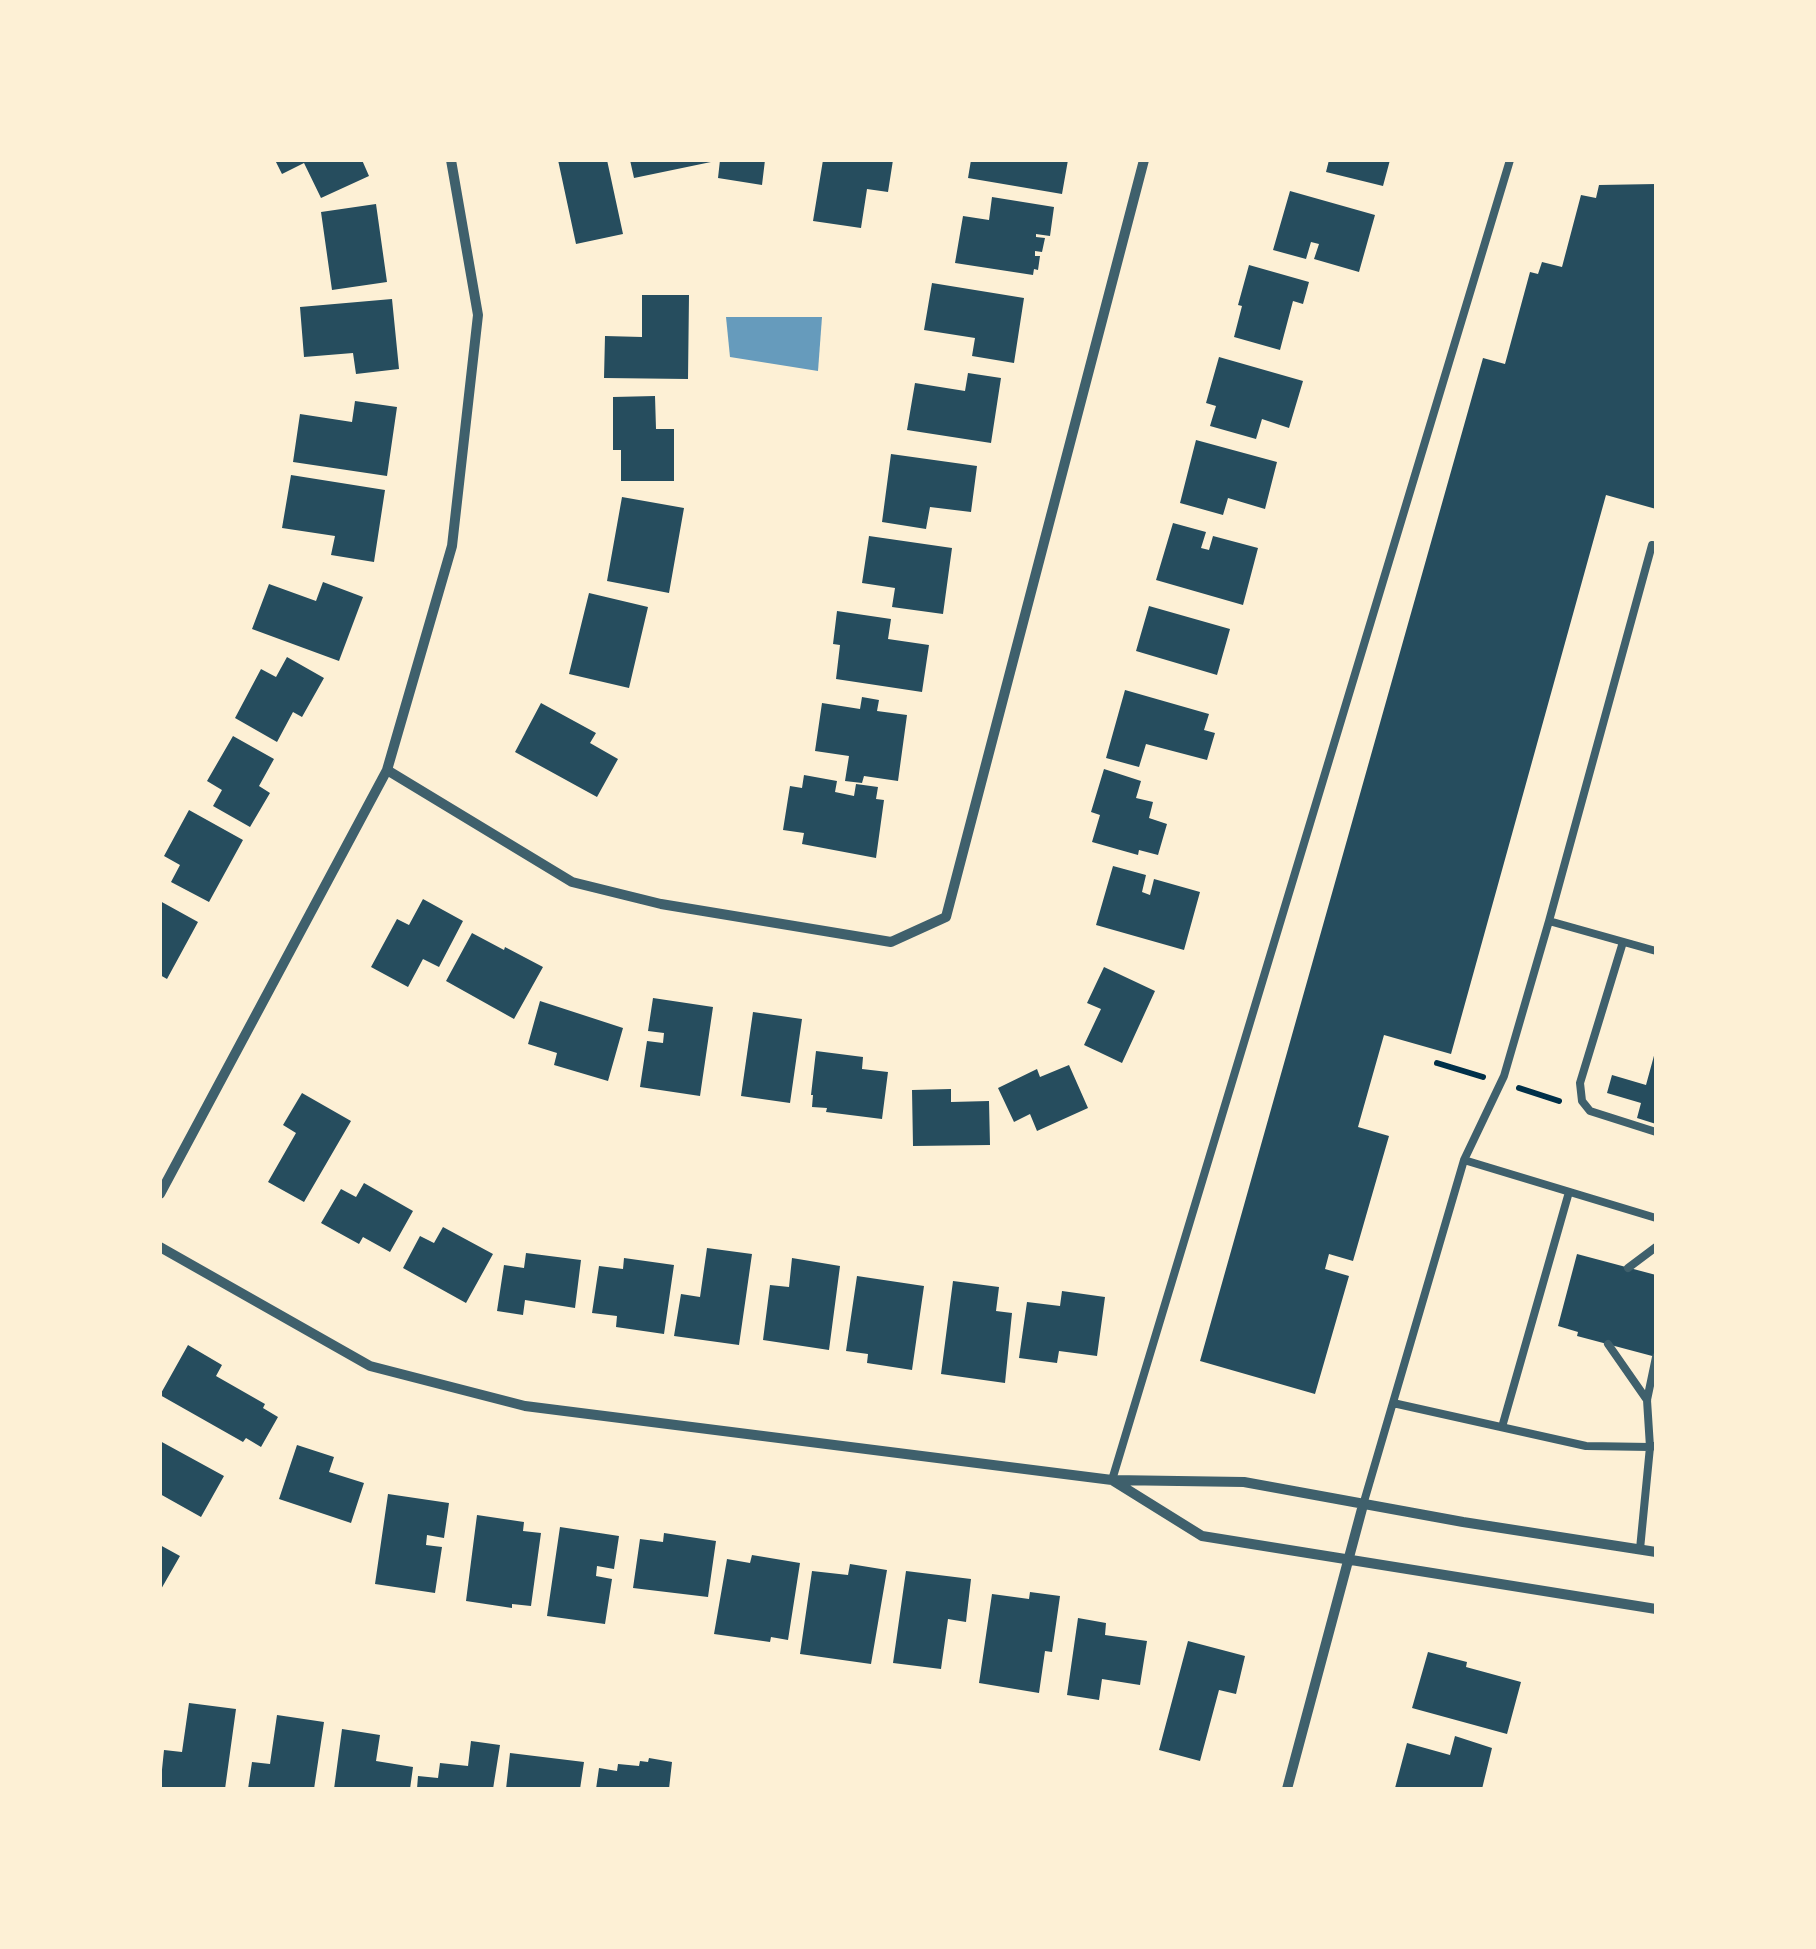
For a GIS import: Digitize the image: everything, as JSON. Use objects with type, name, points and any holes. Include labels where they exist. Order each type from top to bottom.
[{"type":"street","points":[[160,1194],[387,770],[452,546],[478,316],[450,160]]},
{"type":"street","points":[[387,770],[572,882],[661,904],[890,942],[946,917],[1144,160]]},
{"type":"street","points":[[160,1247],[370,1366],[525,1406],[1112,1480],[1244,1482],[1656,1552]]},
{"type":"street","points":[[1112,1480],[1202,1536],[1656,1609]]},
{"type":"street","points":[[1287,1789],[1363,1504]]},
{"type":"lane","points":[[1112,1480],[1510,160]]},
{"type":"lane","points":[[1363,1504],[1464,1160],[1501,1082],[1652,545],[1656,546]]},
{"type":"lane","points":[[1549,922],[1656,950]]},
{"type":"lane","points":[[1622,942],[1580,1084],[1582,1101],[1590,1111],[1656,1132]]},
{"type":"lane","points":[[1464,1160],[1656,1218]]},
{"type":"lane","points":[[1502,1427],[1569,1192]]},
{"type":"lane","points":[[1628,1268],[1656,1246]]},
{"type":"lane","points":[[1608,1344],[1646,1400]]},
{"type":"lane","points":[[1640,1549],[1653,1447],[1646,1400],[1656,1357]]},
{"type":"lane","points":[[1646,1400],[1656,1392]]},
{"type":"lane","points":[[1393,1404],[1586,1446],[1653,1447]]},
{"type":"path","points":[[1437,1063],[1564,1102]]},
{"type":"water","points":[[726,317],[822,317],[818,371],[730,357]]},
{"type":"building","points":[[275,160],[362,160],[369,176],[321,198],[304,163],[282,174]]},
{"type":"building","points":[[558,160],[607,160],[623,234],[576,244]]},
{"type":"building","points":[[630,160],[711,160],[711,162],[634,178]]},
{"type":"building","points":[[720,160],[765,160],[762,185],[718,178]]},
{"type":"building","points":[[823,160],[893,160],[888,192],[867,189],[861,228],[813,221]]},
{"type":"building","points":[[971,160],[1068,160],[1062,194],[968,178]]},
{"type":"building","points":[[1329,160],[1390,160],[1383,186],[1326,172]]},
{"type":"building","points":[[1656,184],[1656,509],[1606,495],[1451,1054],[1384,1035],[1358,1127],[1389,1136],[1353,1261],[1329,1254],[1325,1269],[1349,1276],[1315,1394],[1200,1361],[1483,358],[1505,364],[1530,272],[1538,274],[1542,262],[1562,267],[1581,195],[1596,198],[1599,185]]},
{"type":"building","points":[[1290,191],[1375,215],[1359,272],[1314,259],[1319,244],[1311,242],[1306,259],[1273,250]]},
{"type":"building","points":[[992,197],[1054,207],[1050,236],[1036,234],[1045,238],[1042,252],[1035,251],[1035,256],[1040,256],[1033,275],[955,263],[963,216],[989,220]]},
{"type":"building","points":[[376,204],[387,282],[332,290],[321,212]]},
{"type":"building","points":[[1249,265],[1309,282],[1303,304],[1293,301],[1280,350],[1234,337]]},
{"type":"building","points":[[932,283],[1024,298],[1014,363],[972,356],[975,338],[924,330]]},
{"type":"building","points":[[642,295],[689,295],[688,379],[604,378],[605,336],[642,337]]},
{"type":"building","points":[[392,299],[399,369],[356,374],[353,353],[304,357],[300,307]]},
{"type":"building","points":[[1219,357],[1303,381],[1289,428],[1262,419],[1256,439],[1210,426],[1216,406],[1206,403]]},
{"type":"building","points":[[968,373],[1001,378],[991,443],[907,430],[915,383],[965,391]]},
{"type":"building","points":[[655,396],[656,429],[674,429],[674,481],[621,481],[621,450],[613,450],[613,397]]},
{"type":"building","points":[[355,401],[397,407],[387,476],[293,462],[300,414],[352,422]]},
{"type":"building","points":[[1196,440],[1277,462],[1265,509],[1228,498],[1223,515],[1180,503]]},
{"type":"building","points":[[891,454],[977,466],[971,512],[930,507],[926,529],[882,522]]},
{"type":"building","points":[[291,475],[385,490],[374,562],[331,555],[335,536],[282,528]]},
{"type":"building","points":[[622,497],[684,508],[669,593],[607,581]]},
{"type":"building","points":[[1173,523],[1206,532],[1201,548],[1209,550],[1213,536],[1258,548],[1243,605],[1156,580]]},
{"type":"building","points":[[869,536],[952,548],[943,614],[892,607],[895,588],[862,583]]},
{"type":"building","points":[[323,582],[363,597],[339,661],[252,629],[269,584],[316,601]]},
{"type":"building","points":[[589,593],[648,607],[629,688],[569,674]]},
{"type":"building","points":[[1149,606],[1230,629],[1217,675],[1136,651]]},
{"type":"building","points":[[837,611],[891,619],[888,639],[929,645],[922,692],[836,679],[840,645],[833,644]]},
{"type":"building","points":[[287,657],[324,678],[302,717],[293,712],[277,742],[235,718],[261,669],[276,677]]},
{"type":"building","points":[[1125,690],[1209,714],[1204,730],[1215,733],[1207,760],[1146,744],[1139,767],[1106,758]]},
{"type":"building","points":[[862,697],[879,700],[877,711],[907,715],[898,781],[864,776],[862,783],[845,781],[849,756],[815,751],[822,703],[860,709]]},
{"type":"building","points":[[541,703],[596,733],[590,743],[618,759],[597,797],[515,752]]},
{"type":"building","points":[[233,736],[274,759],[259,786],[270,793],[250,827],[213,806],[222,790],[207,781]]},
{"type":"building","points":[[1104,769],[1141,781],[1136,798],[1153,802],[1149,818],[1167,824],[1158,855],[1139,850],[1138,855],[1092,842],[1100,815],[1091,812]]},
{"type":"building","points":[[804,775],[837,781],[835,792],[854,796],[856,784],[878,787],[876,799],[884,800],[876,858],[802,844],[804,833],[783,830],[790,786],[802,788]]},
{"type":"building","points":[[189,810],[243,840],[209,902],[171,882],[180,865],[164,856]]},
{"type":"building","points":[[1113,866],[1146,875],[1142,892],[1150,895],[1154,879],[1200,892],[1184,950],[1096,925]]},
{"type":"building","points":[[423,899],[463,921],[439,967],[423,959],[408,987],[371,967],[397,919],[409,925]]},
{"type":"building","points":[[160,901],[198,922],[167,979],[160,975]]},
{"type":"building","points":[[472,933],[543,967],[514,1019],[446,981]]},
{"type":"building","points":[[1104,967],[1155,991],[1122,1063],[1084,1045],[1101,1009],[1087,1003]]},
{"type":"building","points":[[653,998],[713,1007],[700,1096],[640,1087],[647,1041],[663,1043],[664,1033],[648,1031]]},
{"type":"building","points":[[540,1001],[623,1028],[608,1081],[554,1065],[557,1053],[528,1044]]},
{"type":"building","points":[[753,1012],[802,1019],[790,1103],[741,1096]]},
{"type":"building","points":[[816,1051],[863,1057],[862,1069],[888,1072],[882,1119],[812,1107]]},
{"type":"building","points":[[1655,1052],[1656,1124],[1637,1118],[1641,1103],[1607,1093],[1612,1075],[1646,1085]]},
{"type":"building","points":[[1069,1065],[1088,1108],[1037,1131],[1030,1114],[1014,1122],[998,1088],[1037,1069],[1040,1077]]},
{"type":"building","points":[[951,1089],[951,1102],[989,1101],[990,1145],[913,1146],[912,1090]]},
{"type":"building","points":[[302,1093],[351,1121],[304,1202],[268,1182],[296,1133],[283,1125]]},
{"type":"building","points":[[364,1183],[413,1211],[390,1252],[363,1237],[359,1244],[321,1223],[341,1189],[356,1197]]},
{"type":"building","points":[[443,1227],[493,1254],[466,1303],[403,1268],[420,1236],[434,1243]]},
{"type":"building","points":[[707,1248],[752,1254],[739,1345],[674,1336],[681,1294],[700,1297]]},
{"type":"building","points":[[526,1253],[581,1260],[575,1308],[525,1300],[523,1315],[497,1311],[504,1265],[524,1268]]},
{"type":"building","points":[[1577,1254],[1656,1275],[1656,1357],[1577,1336],[1578,1332],[1558,1326]]},
{"type":"building","points":[[624,1258],[674,1265],[664,1334],[616,1327],[617,1316],[592,1313],[599,1266],[623,1269]]},
{"type":"building","points":[[792,1258],[840,1266],[829,1350],[763,1340],[770,1285],[789,1287]]},
{"type":"building","points":[[857,1276],[924,1286],[912,1370],[867,1363],[868,1354],[846,1351]]},
{"type":"building","points":[[953,1281],[999,1287],[996,1311],[1012,1313],[1005,1383],[941,1374]]},
{"type":"building","points":[[1062,1291],[1105,1297],[1097,1356],[1059,1351],[1057,1363],[1019,1358],[1027,1302],[1060,1306]]},
{"type":"building","points":[[188,1345],[222,1365],[216,1376],[265,1404],[263,1408],[278,1417],[261,1447],[246,1438],[243,1442],[160,1395]]},
{"type":"building","points":[[160,1441],[224,1476],[201,1517],[160,1494]]},
{"type":"building","points":[[297,1445],[334,1457],[329,1472],[364,1483],[351,1523],[279,1499]]},
{"type":"building","points":[[388,1494],[449,1503],[444,1538],[427,1535],[426,1545],[442,1547],[435,1593],[375,1584]]},
{"type":"building","points":[[477,1515],[524,1522],[523,1531],[541,1533],[531,1606],[512,1604],[512,1608],[466,1601]]},
{"type":"building","points":[[560,1527],[619,1536],[614,1569],[597,1566],[596,1576],[612,1579],[605,1624],[547,1616]]},
{"type":"building","points":[[664,1533],[716,1541],[708,1597],[633,1588],[640,1539],[663,1542]]},
{"type":"building","points":[[160,1545],[180,1556],[160,1591]]},
{"type":"building","points":[[752,1555],[800,1563],[788,1640],[771,1637],[770,1642],[714,1634],[727,1559],[750,1563]]},
{"type":"building","points":[[850,1564],[887,1570],[871,1664],[800,1654],[812,1571],[848,1575]]},
{"type":"building","points":[[906,1571],[971,1579],[966,1622],[948,1619],[941,1669],[893,1663]]},
{"type":"building","points":[[1030,1592],[1060,1596],[1052,1652],[1045,1651],[1039,1693],[979,1683],[992,1594],[1029,1599]]},
{"type":"building","points":[[1078,1618],[1106,1623],[1105,1635],[1147,1641],[1140,1685],[1102,1679],[1099,1700],[1067,1695]]},
{"type":"building","points":[[1188,1641],[1245,1656],[1236,1694],[1219,1690],[1200,1761],[1159,1750]]},
{"type":"building","points":[[1428,1652],[1521,1682],[1507,1734],[1412,1708]]},
{"type":"building","points":[[189,1703],[236,1709],[225,1789],[160,1789],[164,1750],[182,1752]]},
{"type":"building","points":[[277,1715],[324,1722],[314,1789],[248,1789],[252,1762],[270,1764]]},
{"type":"building","points":[[342,1729],[380,1735],[376,1761],[413,1767],[410,1789],[334,1789]]},
{"type":"building","points":[[1455,1736],[1492,1748],[1482,1789],[1395,1788],[1407,1743],[1450,1755]]},
{"type":"building","points":[[471,1741],[500,1745],[493,1789],[417,1789],[418,1776],[438,1778],[440,1763],[468,1766]]},
{"type":"building","points":[[510,1753],[584,1762],[580,1789],[506,1789]]},
{"type":"building","points":[[649,1758],[672,1762],[669,1789],[596,1789],[599,1768],[617,1771],[618,1764],[639,1766],[640,1761],[648,1762]]}]
